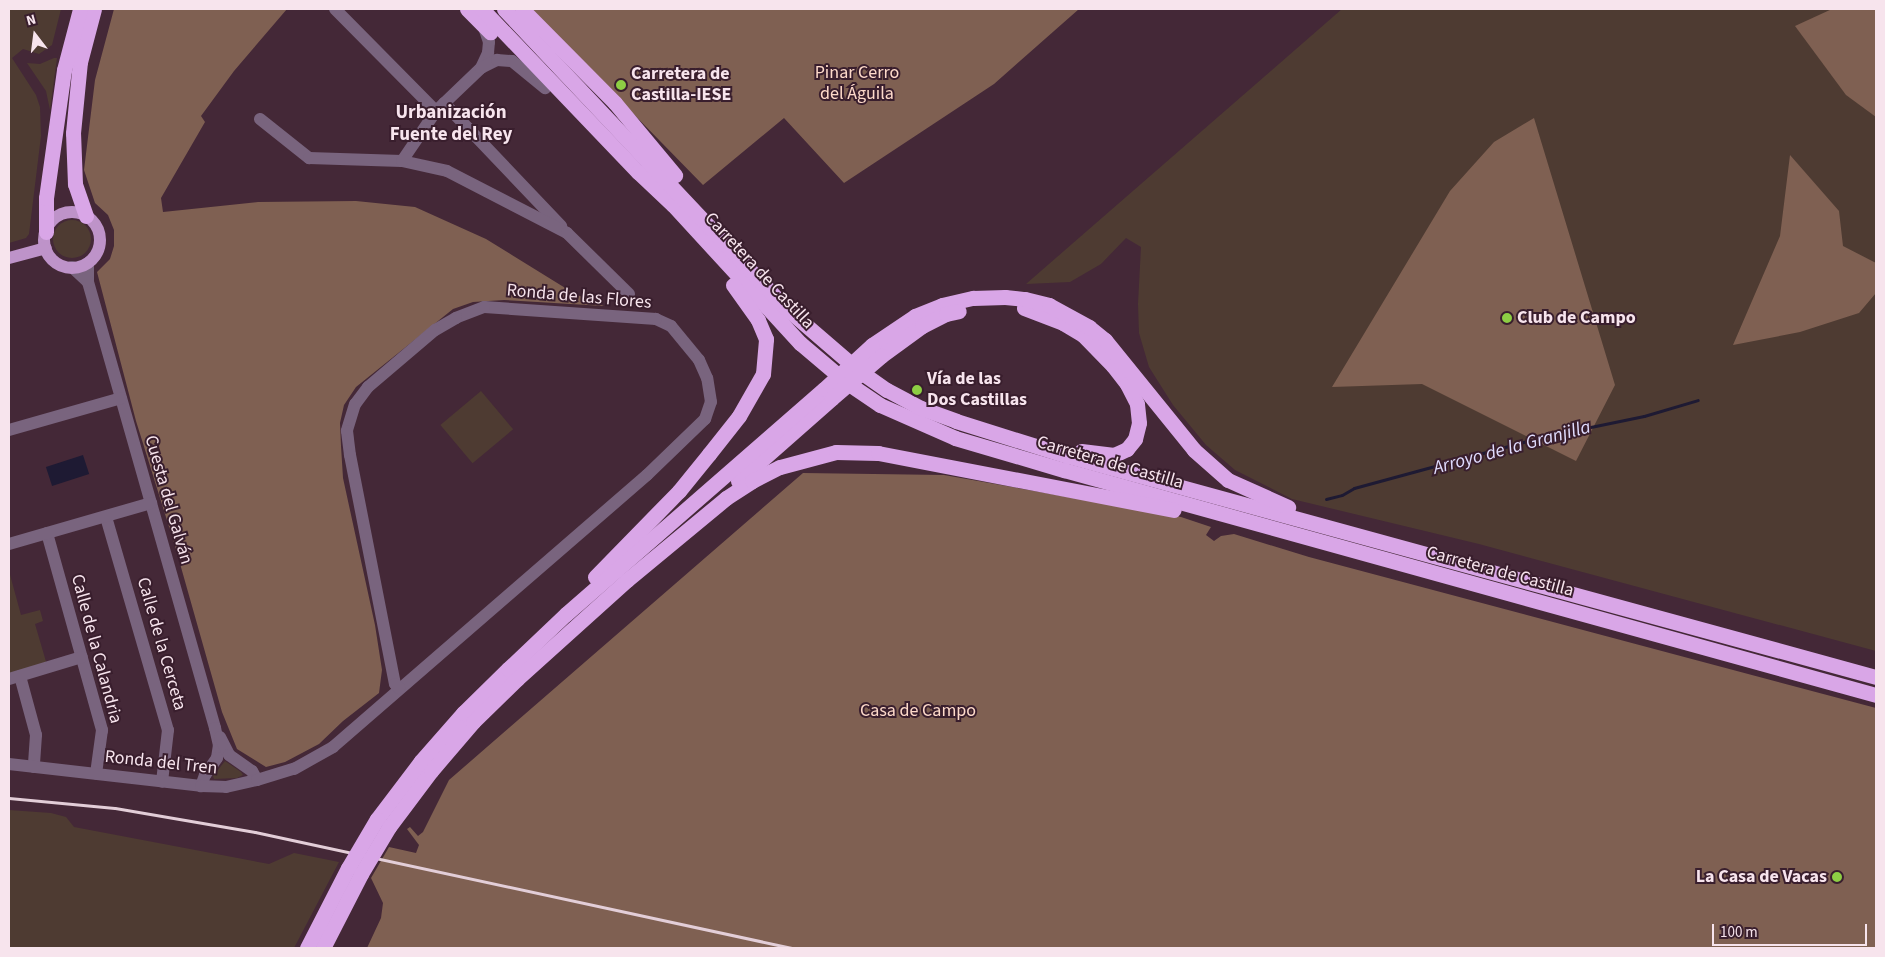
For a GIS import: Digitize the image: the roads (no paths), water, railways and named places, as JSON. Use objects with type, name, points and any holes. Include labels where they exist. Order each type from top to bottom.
[{"type":"highway","points":[[46,232],[46,198],[64,70],[80,9]]},
{"type":"highway","points":[[86,216],[75,184],[73,133],[80,62],[94,9]]},
{"type":"highway","points":[[467,9],[545,88],[567,108],[593,125]]},
{"type":"highway","name":"Carretera de Castilla","points":[[482,9],[638,172],[673,205],[800,343],[846,382],[880,405],[955,438],[1308,539],[1876,695]]},
{"type":"highway","name":"Carretera de Castilla","points":[[504,9],[786,308],[858,370],[887,390],[912,403],[956,421],[1078,458],[1876,677]]},
{"type":"highway","points":[[522,9],[624,113],[746,264]]},
{"type":"highway","points":[[566,614],[587,585],[679,490],[733,424],[763,374],[766,338],[758,320],[747,303],[638,172]]},
{"type":"highway","points":[[627,580],[642,564],[914,316],[942,305],[972,298],[1005,297],[1049,305],[1089,327],[1104,340],[1194,450],[1228,480],[1279,504],[1418,550]]},
{"type":"highway","points":[[876,350],[946,314],[976,307],[1004,305],[1026,309],[1063,323],[1083,335],[1098,349],[1127,384],[1137,404],[1139,422],[1135,439],[1127,449],[1114,455],[1090,453],[991,424],[956,421]]},
{"type":"highway","points":[[307,948],[421,761],[463,713],[566,614],[828,394]]},
{"type":"highway","points":[[383,823],[473,722],[517,679],[627,580],[752,481],[780,467],[808,458],[836,452],[878,453],[995,477],[1176,510],[1266,533],[1308,539]]},
{"type":"highway","points":[[323,948],[355,871]]},
{"type":"main road","points":[[78,213],[86,216],[93,221],[100,236],[98,251],[88,263],[72,268],[55,262],[46,248],[46,232],[50,224],[62,214],[78,213]]},
{"type":"main road","points":[[9,258],[46,248]]},
{"type":"street","points":[[335,9],[440,107],[629,294]]},
{"type":"street","points":[[481,68],[489,47],[483,25]]},
{"type":"street","points":[[402,161],[440,107],[481,68],[497,60],[512,61],[545,88]]},
{"type":"street","points":[[260,119],[308,158],[402,161],[447,171],[567,233]]},
{"type":"street","name":"Cuesta del Galván","points":[[88,263],[88,282],[216,728],[217,758],[205,775],[201,786]]},
{"type":"street","points":[[72,268],[88,282]]},
{"type":"street","name":"Ronda de las Flores","points":[[484,307],[656,319],[671,326],[699,360],[707,378],[711,402],[705,420],[647,475],[399,688],[395,684],[350,455],[347,431],[355,404],[368,387],[435,330],[456,318],[484,307]]},
{"type":"street","points":[[9,430],[121,398]]},
{"type":"street","points":[[9,544],[151,503]]},
{"type":"street","name":"Calle de la Cerceta","points":[[106,516],[168,730],[162,782]]},
{"type":"street","name":"Calle de la Calandria","points":[[47,533],[102,730],[96,774]]},
{"type":"street","points":[[34,767],[36,735],[14,677],[82,657]]},
{"type":"street","name":"Ronda del Tren","points":[[9,764],[162,782],[226,787],[294,769],[332,747],[399,688]]},
{"type":"street","name":"Cuesta del Galván","points":[[216,728],[229,755],[252,771],[257,780]]},
{"type":"waterway","name":"Arroyo de la Granjilla","points":[[1326,499],[1342,495],[1354,488],[1542,437],[1644,416],[1698,400]]},
{"type":"railway","points":[[9,798],[115,808],[255,832],[792,948]]},
{"type":"place","name":"Carretera de Castilla-IESE","points":[[621,85]]},
{"type":"place","name":"Club de Campo","points":[[1507,318]]},
{"type":"place","name":"Vía de las Dos Castillas","points":[[917,390]]},
{"type":"place","name":"La Casa de Vacas","points":[[1837,877]]},
{"type":"district","name":"Urbanización Fuente del Rey","points":[[451,124]]},
{"type":"park label","name":"Pinar Cerro del Águila","points":[[857,84]]},
{"type":"park label","name":"Casa de Campo","points":[[918,711]]}]
